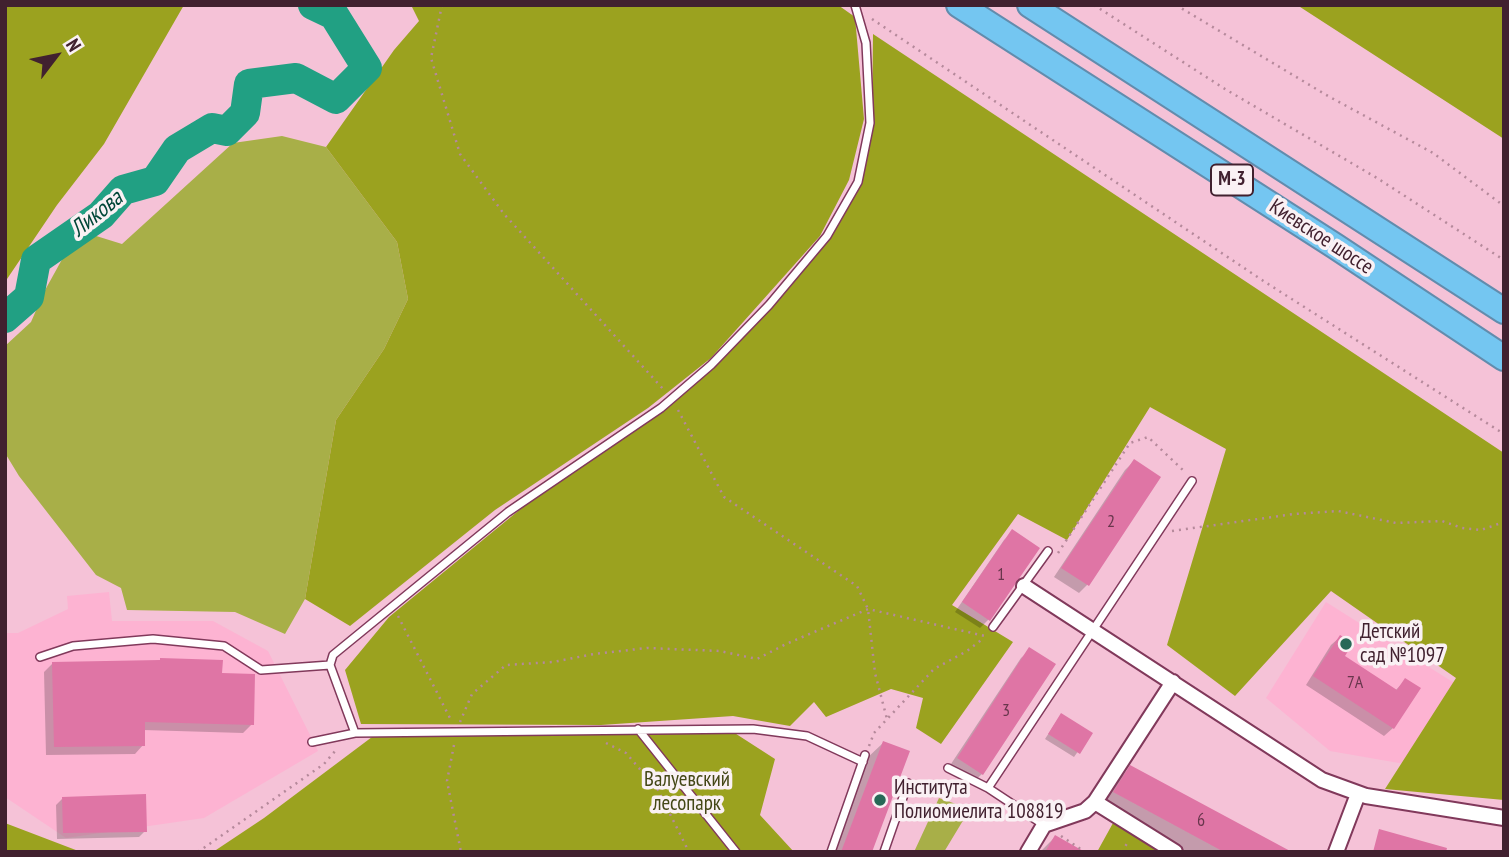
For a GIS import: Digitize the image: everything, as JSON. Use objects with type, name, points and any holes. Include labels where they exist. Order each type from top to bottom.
[{"type":"highway","name":"Киевское шоссе","points":[[959,5],[1335,246],[1504,358]]},
{"type":"highway","name":"Киевское шоссе","points":[[1030,5],[1504,311]]},
{"type":"street","points":[[1024,586],[1322,780],[1359,794],[1504,818]]},
{"type":"street","points":[[1028,852],[1044,825],[1085,811],[1095,802],[1173,682]]},
{"type":"street","points":[[1336,852],[1359,794]]},
{"type":"street","points":[[1095,802],[1175,852]]},
{"type":"lane","points":[[351,735],[330,665],[333,655],[508,512],[671,398],[711,365],[769,305],[827,236],[858,183],[870,123],[866,43],[855,7]]},
{"type":"lane","points":[[988,788],[1192,481]]},
{"type":"lane","points":[[993,627],[1046,553]]},
{"type":"lane","points":[[40,657],[73,646],[153,639],[224,646],[261,670],[330,665]]},
{"type":"lane","points":[[638,729],[736,852]]},
{"type":"lane","points":[[313,742],[351,735],[456,731],[753,730],[807,736],[864,759],[831,852]]},
{"type":"lane","points":[[948,768],[988,788],[1044,825]]},
{"type":"lane","points":[[884,852],[908,783]]},
{"type":"path","points":[[442,5],[431,58],[460,154],[505,214],[671,398],[724,497],[857,586],[868,609],[875,673],[887,719]]},
{"type":"path","points":[[1094,5],[1225,89],[1377,177],[1504,260]]},
{"type":"path","points":[[1176,5],[1328,96],[1433,153],[1504,206]]},
{"type":"path","points":[[855,7],[1265,282],[1504,435]]},
{"type":"path","points":[[1046,553],[1060,553],[1130,443],[1147,437],[1181,466],[1192,481]]},
{"type":"path","points":[[1158,533],[1294,514],[1338,511],[1396,523],[1442,521],[1462,528],[1481,530],[1504,522]]},
{"type":"path","points":[[393,607],[456,731]]},
{"type":"path","points":[[461,852],[447,782],[456,731],[472,694],[506,665],[553,662],[647,648],[720,651],[757,659],[868,609],[985,636],[967,652],[933,669],[874,733],[864,759]]},
{"type":"path","points":[[587,731],[626,753],[658,790],[689,852]]},
{"type":"path","points":[[198,852],[324,764],[351,735]]},
{"type":"path","points":[[1044,825],[1086,852]]},
{"type":"shaded area","points":[[109,592],[112,621],[213,621],[268,651],[318,751],[204,818],[66,838],[5,797],[5,633],[18,633],[68,609],[67,596]]},
{"type":"shaded area","name":"Детский сад №1097","points":[[1326,602],[1459,686],[1416,766],[1330,751],[1266,698]]},
{"type":"green space","points":[[5,5],[184,5],[104,144],[57,205],[5,282]]},
{"type":"green space","points":[[411,5],[838,5],[855,17],[864,119],[849,180],[820,236],[711,358],[648,408],[495,510],[350,626],[305,599],[336,420],[384,349],[408,299],[397,242],[326,147],[394,50],[419,21]]},
{"type":"green space","points":[[1297,5],[1504,5],[1504,139]]},
{"type":"green space","points":[[873,34],[1504,453],[1504,800],[1385,789],[1456,678],[1331,591],[1235,696],[1167,645],[1226,449],[1150,407],[1067,540],[1018,514],[952,605],[1013,642],[941,744],[916,728],[923,698],[891,689],[826,717],[814,702],[790,726],[733,716],[601,725],[361,724],[345,670],[389,617],[523,507],[659,414],[716,365],[776,302],[828,240],[860,183],[872,129]]},
{"type":"green space","points":[[282,136],[326,147],[397,242],[408,299],[384,349],[336,420],[305,599],[285,634],[235,612],[127,610],[121,588],[96,575],[19,476],[5,453],[5,346],[31,322],[65,254],[93,235],[122,244],[233,143]]},
{"type":"green space","name":"Валуевский лесопарк","points":[[730,730],[775,759],[760,815],[794,852],[213,852],[264,818],[372,737]]},
{"type":"green space","points":[[939,798],[970,809],[944,852],[914,852]]},
{"type":"green space","points":[[1118,814],[1178,852],[1097,852]]},
{"type":"green space","points":[[5,823],[81,852],[5,852]]},
{"type":"building","points":[[1134,459],[1161,477],[1089,586],[1061,568]]},
{"type":"building","points":[[1012,529],[1040,548],[990,621],[962,602]]},
{"type":"building","points":[[1340,635],[1353,643],[1345,656],[1397,690],[1405,678],[1421,688],[1394,729],[1313,676]]},
{"type":"building","points":[[1029,647],[1056,664],[983,775],[957,758]]},
{"type":"building","points":[[160,658],[223,660],[222,673],[255,674],[254,725],[145,722],[145,746],[54,747],[52,662]]},
{"type":"building","points":[[1061,713],[1093,733],[1080,754],[1048,734]]},
{"type":"building","points":[[883,741],[910,751],[872,852],[841,852]]},
{"type":"building","points":[[1130,765],[1292,852],[1224,852],[1113,792]]},
{"type":"building","points":[[146,794],[147,832],[63,833],[62,797]]},
{"type":"building","points":[[1379,829],[1447,848],[1446,852],[1373,852]]},
{"type":"building","points":[[1055,835],[1085,852],[1045,852]]},
{"type":"waterway","name":"Ликова","points":[[5,318],[29,297],[36,260],[101,215],[123,190],[155,181],[177,149],[212,128],[227,131],[245,113],[249,84],[296,78],[336,99],[367,68],[334,15],[313,5]]},
{"type":"place","name":"Детский сад №1097","points":[[1346,644]]},
{"type":"place","name":"Института Полиомиелита 108819","points":[[880,800]]}]
